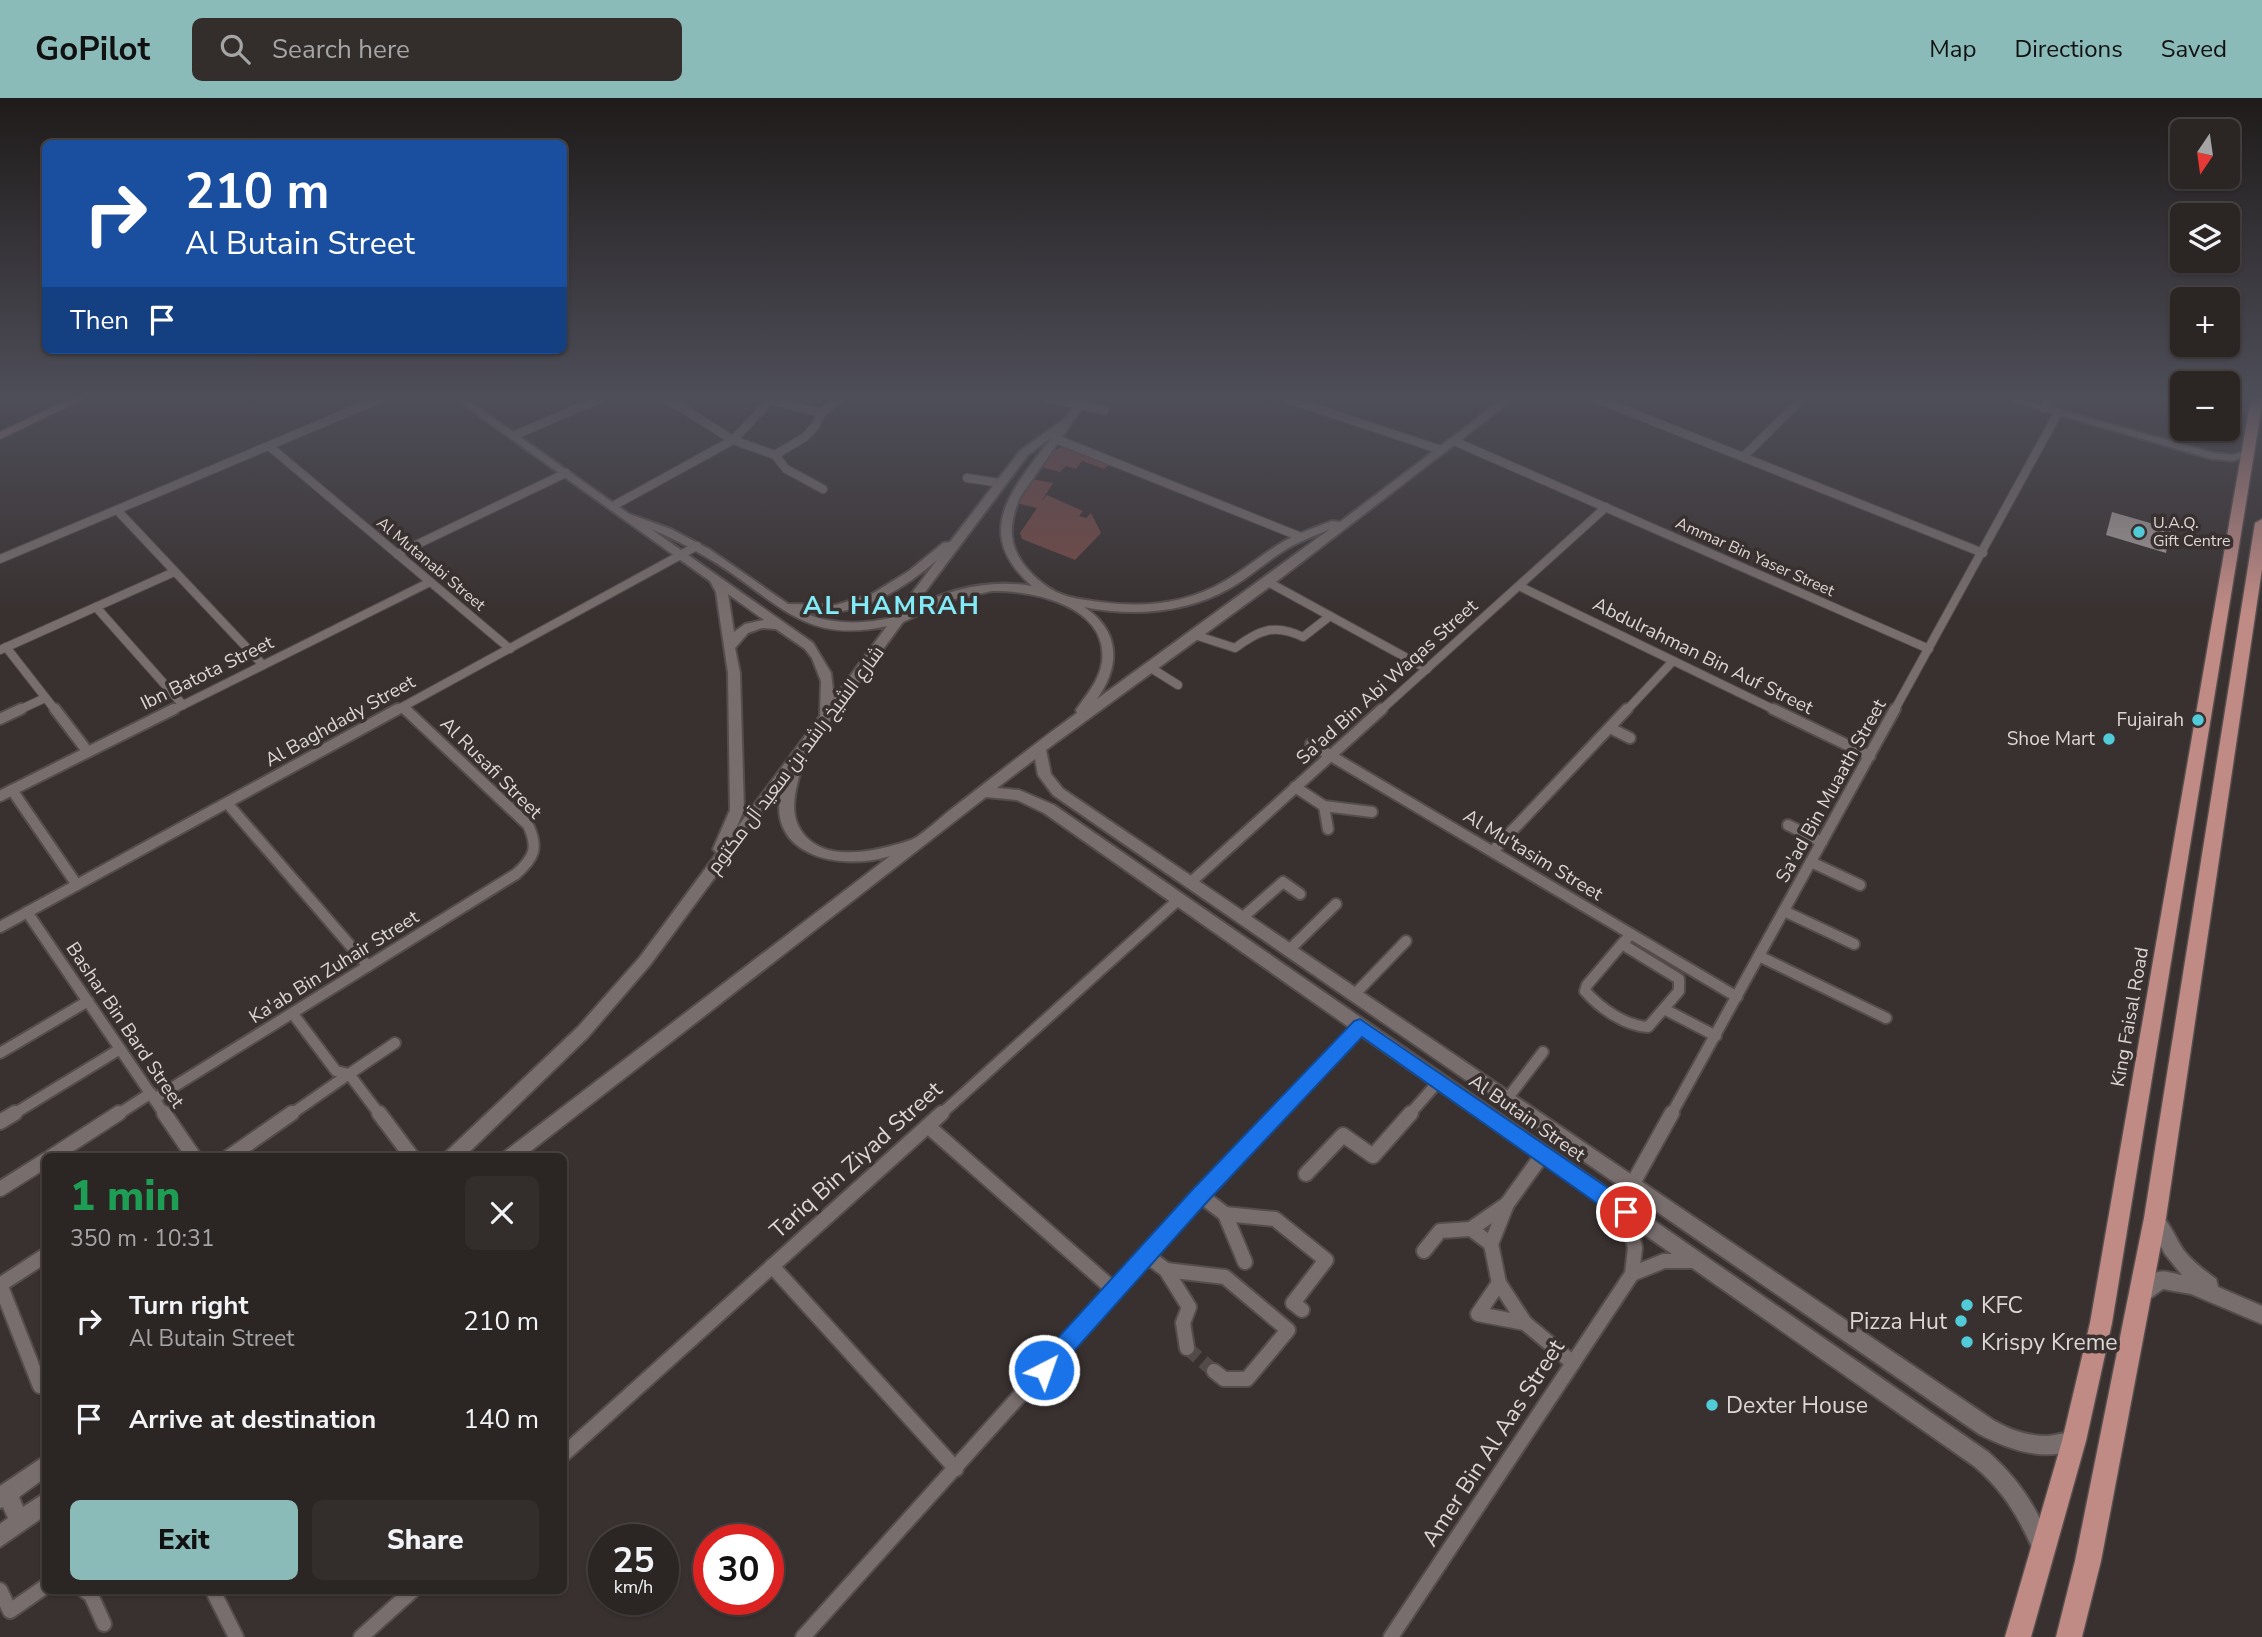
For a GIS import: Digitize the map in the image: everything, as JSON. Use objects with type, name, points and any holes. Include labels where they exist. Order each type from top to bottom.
[{"type":"main road","name":"King Faisal Road","points":[[2018,1637],[2074,1441],[2101,1324],[2245,470]]},
{"type":"main road","points":[[2069,1637],[2088,1561],[2155,1219],[2262,523]]},
{"type":"street","points":[[0,559],[212,470]]},
{"type":"street","name":"Al Mutanabi Street","points":[[297,470],[510,649]]},
{"type":"street","points":[[561,470],[809,646],[821,660],[827,673],[829,688],[826,720]]},
{"type":"street","points":[[613,506],[679,470]]},
{"type":"street","points":[[788,470],[823,489]]},
{"type":"street","name":"شارع الشيخ راشد بن سعيد آل مكتوم","points":[[456,1153],[583,1032],[645,961],[1011,470]]},
{"type":"street","points":[[1034,470],[1014,498],[1005,522],[1008,551],[1037,584],[1085,612],[1098,625],[1107,641],[1107,674],[1071,724]]},
{"type":"street","points":[[1133,470],[1301,537],[1313,538],[1315,546]]},
{"type":"street","points":[[515,1153],[1071,724],[1268,582],[1414,470]]},
{"type":"street","name":"Ammar Bin Yaser Street","points":[[1520,470],[1929,649]]},
{"type":"street","points":[[1775,470],[1983,553]]},
{"type":"street","name":"Sa'ad Bin Muaath Street","points":[[1632,1185],[2028,470]]},
{"type":"street","points":[[2235,470],[2244,475]]},
{"type":"street","points":[[397,554],[566,473]]},
{"type":"street","points":[[967,478],[1000,483]]},
{"type":"street","name":"Sa'ad Bin Abi Waqas Street","points":[[1190,883],[1294,787],[1521,587],[1606,507]]},
{"type":"street","points":[[626,516],[669,530],[697,546],[779,604],[805,619],[823,624],[877,624],[901,618],[944,597],[993,587],[1020,588],[1120,609],[1173,605],[1220,589],[1283,546],[1362,509]]},
{"type":"street","points":[[117,510],[263,665]]},
{"type":"street","points":[[779,604],[816,610],[839,608],[891,592],[915,575],[973,520]]},
{"type":"street","name":"Al Baghdady Street","points":[[0,928],[697,546]]},
{"type":"street","points":[[88,752],[3,649],[174,572]]},
{"type":"street","points":[[694,896],[728,836],[737,810],[734,673],[725,603],[722,592],[711,575]]},
{"type":"street","name":"Ibn Batota Street","points":[[0,796],[430,582]]},
{"type":"street","points":[[1268,582],[1427,669]]},
{"type":"street","name":"Abdulrahman Bin Auf Street","points":[[1521,587],[1870,756]]},
{"type":"street","points":[[96,607],[183,705]]},
{"type":"street","points":[[1195,635],[1235,648],[1260,628],[1287,628],[1303,637],[1330,617]]},
{"type":"street","points":[[729,648],[747,625],[768,623],[783,626]]},
{"type":"street","points":[[1493,851],[1673,662]]},
{"type":"street","points":[[1151,668],[1178,685]]},
{"type":"street","points":[[0,719],[45,698]]},
{"type":"street","name":"Al Rusafi Street","points":[[403,707],[528,825],[536,841],[536,851],[530,861]]},
{"type":"street","points":[[1610,728],[1630,738]]},
{"type":"street","name":"Al Mu'tasim Street","points":[[1311,744],[1737,997]]},
{"type":"street","name":"Al Butain Street","points":[[1040,748],[1045,775],[1058,792],[1891,1362],[2006,1438],[2039,1447],[2074,1441]]},
{"type":"street","points":[[799,755],[788,784],[786,817],[793,835],[826,855],[871,856],[919,841]]},
{"type":"street","points":[[1294,787],[1324,806],[1374,810]]},
{"type":"street","points":[[12,790],[77,885]]},
{"type":"street","name":"Al Butain Street","points":[[983,792],[1019,796],[1040,804],[1981,1460],[2004,1480],[2031,1518],[2044,1551]]},
{"type":"street","points":[[227,803],[368,966]]},
{"type":"street","points":[[1324,806],[1328,829]]},
{"type":"street","points":[[1788,825],[1822,842]]},
{"type":"street","name":"Ka'ab Bin Zuhair Street","points":[[58,1153],[293,1014],[516,874],[530,861]]},
{"type":"street","points":[[1811,862],[1860,886]]},
{"type":"street","points":[[1242,918],[1283,882],[1300,894]]},
{"type":"street","name":"Tariq Bin Ziyad Street","points":[[567,1451],[1178,900]]},
{"type":"street","points":[[1289,950],[1336,904]]},
{"type":"street","points":[[1784,911],[1854,944]]},
{"type":"street","name":"Bashar Bin Bard Street","points":[[27,912],[191,1153]]},
{"type":"street","points":[[1621,943],[1679,979],[1679,991],[1647,1027],[1642,1028],[1590,999],[1585,991],[1587,985],[1621,943],[1631,934]]},
{"type":"street","points":[[1354,995],[1406,941]]},
{"type":"street","points":[[1759,956],[1885,1018]]},
{"type":"street","points":[[0,1053],[88,1002]]},
{"type":"street","points":[[1664,1009],[1716,1036]]},
{"type":"street","points":[[293,1014],[336,1071],[349,1074],[409,1153]]},
{"type":"street","points":[[803,1637],[1200,1195],[1360,1027]]},
{"type":"street","points":[[235,1153],[395,1042]]},
{"type":"street","points":[[0,1122],[120,1049]]},
{"type":"street","points":[[1470,1103],[1482,1097],[1507,1099],[1543,1052]]},
{"type":"street","points":[[1306,1174],[1343,1135],[1373,1156],[1439,1081]]},
{"type":"street","points":[[929,1127],[1114,1290]]},
{"type":"street","points":[[1543,1154],[1507,1204],[1491,1244],[1499,1283],[1525,1323],[1573,1363]]},
{"type":"street","points":[[0,1189],[42,1163]]},
{"type":"street","points":[[1200,1195],[1225,1214],[1245,1262]]},
{"type":"street","points":[[1424,1251],[1440,1231],[1471,1229],[1507,1204]]},
{"type":"street","points":[[1626,1212],[1635,1248],[1632,1274],[1664,1261],[1695,1261]]},
{"type":"street","points":[[1225,1214],[1275,1219],[1326,1260],[1293,1303],[1302,1310]]},
{"type":"street","points":[[2155,1219],[2173,1254],[2192,1274],[2231,1300]]},
{"type":"street","points":[[1471,1229],[1491,1244]]},
{"type":"street","points":[[1146,1255],[1166,1270],[1189,1307],[1183,1323],[1187,1348]]},
{"type":"street","points":[[40,1386],[0,1285],[42,1258]]},
{"type":"street","points":[[772,1266],[956,1469]]},
{"type":"street","points":[[1166,1270],[1224,1277],[1288,1330],[1247,1379],[1224,1379],[1214,1371]]},
{"type":"street","name":"Amer Bin Al Aas Street","points":[[1391,1637],[1632,1274]]},
{"type":"street","points":[[2139,1298],[2160,1280],[2191,1284],[2262,1315]]},
{"type":"street","points":[[1499,1283],[1478,1314],[1525,1323]]},
{"type":"street","points":[[1866,1379],[1885,1375],[1891,1362]]},
{"type":"street","points":[[20,1522],[3,1496],[42,1468]]},
{"type":"street","points":[[0,1537],[42,1505]]},
{"type":"street","points":[[0,1590],[10,1612],[42,1589]]},
{"type":"street","points":[[90,1594],[104,1624]]},
{"type":"street","points":[[214,1594],[236,1637]]},
{"type":"street","points":[[361,1637],[409,1594]]},
{"type":"shaded area","points":[[1032,479],[1053,483],[1041,502],[1047,495],[1083,511],[1079,516],[1086,518],[1091,513],[1101,533],[1075,560],[1022,539],[1020,533],[1037,508],[1016,503]]},
{"type":"building","name":"U.A.Q. Gift Centre","points":[[2112,512],[2171,529],[2166,553],[2106,535]]},
{"type":"tunnel","points":[[1187,1348],[1214,1371]]},
{"type":"place","name":"U.A.Q. Gift Centre","points":[[2139,532]]},
{"type":"place","name":"Fujairah","points":[[2198,720]]},
{"type":"place","name":"Shoe Mart","points":[[2109,739]]},
{"type":"place","name":"KFC","points":[[1967,1305]]},
{"type":"place","name":"Pizza Hut","points":[[1961,1321]]},
{"type":"place","name":"Krispy Kreme","points":[[1967,1342]]},
{"type":"place","name":"Dexter House","points":[[1712,1405]]},
{"type":"district","name":"AL HAMRAH","points":[[892,605]]},
{"type":"route","points":[[1044,1370],[1200,1195],[1360,1027],[1626,1212]]}]
